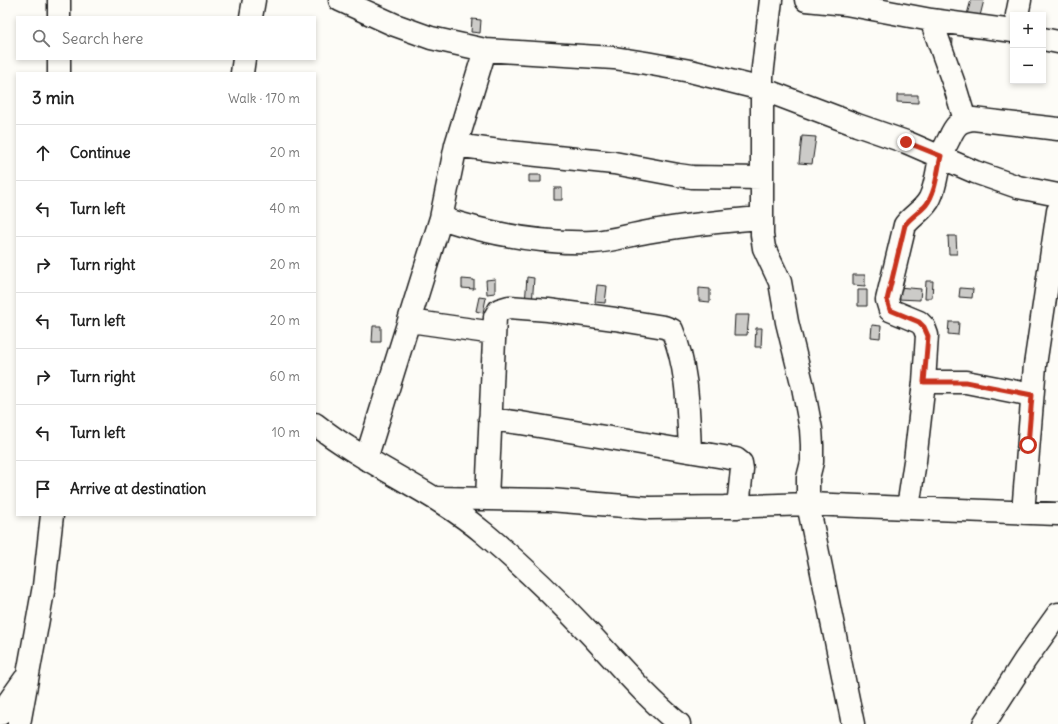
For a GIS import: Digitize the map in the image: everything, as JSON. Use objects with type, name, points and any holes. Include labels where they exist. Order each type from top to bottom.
[{"type":"street","points":[[59,0],[59,16]]},
{"type":"street","points":[[251,16],[254,0]]},
{"type":"street","points":[[340,0],[388,22],[431,38],[485,50],[614,58],[690,71],[762,88],[857,125],[906,142],[975,172],[1018,187],[1058,195]]},
{"type":"street","points":[[771,0],[764,53],[762,88],[762,235],[764,248],[780,282],[787,322],[803,387],[811,429],[812,462],[808,478],[808,504],[853,724]]},
{"type":"street","points":[[806,0],[919,12],[1010,30]]},
{"type":"street","points":[[1018,12],[1020,0]]},
{"type":"street","points":[[919,12],[955,87],[965,120]]},
{"type":"street","points":[[1046,40],[1058,42]]},
{"type":"street","points":[[366,459],[441,218],[456,145],[485,50]]},
{"type":"street","points":[[59,60],[59,72]]},
{"type":"street","points":[[242,72],[244,60]]},
{"type":"street","points":[[908,508],[915,461],[928,336],[924,327],[919,322],[890,310],[887,300],[905,225],[912,216],[922,209],[931,196],[941,156],[955,127],[965,120],[1058,129]]},
{"type":"street","points":[[456,145],[603,162],[678,175],[762,178]]},
{"type":"street","points":[[1023,513],[1032,395],[1058,211]]},
{"type":"street","points":[[441,218],[470,228],[529,239],[593,242],[711,222],[762,218]]},
{"type":"street","points":[[487,499],[495,317],[497,313],[509,307],[548,310],[615,319],[664,327],[672,330],[683,364],[686,383],[690,450]]},
{"type":"street","points":[[410,321],[494,333]]},
{"type":"street","points":[[924,382],[966,382],[1032,395]]},
{"type":"street","points":[[490,419],[690,450],[736,459],[741,463],[742,469],[738,507]]},
{"type":"street","points":[[316,425],[366,459],[437,498],[484,533],[556,598],[626,674],[662,710],[679,724]]},
{"type":"street","points":[[437,498],[550,500],[649,508],[738,507],[808,504],[1058,514]]},
{"type":"street","points":[[19,724],[44,586],[52,516]]},
{"type":"street","points":[[984,724],[1025,660],[1058,614]]},
{"type":"street","points":[[0,714],[27,677]]},
{"type":"building","points":[[971,0],[984,0],[979,20],[966,18]]},
{"type":"building","points":[[472,19],[481,20],[480,33],[471,32]]},
{"type":"building","points":[[945,39],[953,39],[952,54]]},
{"type":"building","points":[[897,95],[918,95],[918,103],[897,102]]},
{"type":"building","points":[[802,136],[816,137],[812,164],[799,163]]},
{"type":"building","points":[[529,175],[541,175],[541,182],[529,182]]},
{"type":"building","points":[[554,188],[562,188],[562,200],[554,200]]},
{"type":"building","points":[[948,236],[956,236],[957,254],[949,254]]},
{"type":"building","points":[[853,275],[865,275],[865,286],[853,285]]},
{"type":"building","points":[[527,277],[534,278],[532,304],[525,304]]},
{"type":"building","points":[[462,279],[474,280],[474,289],[462,288]]},
{"type":"building","points":[[495,279],[495,293],[487,294],[486,280]]},
{"type":"building","points":[[926,281],[933,281],[932,298],[925,298]]},
{"type":"building","points":[[597,285],[607,286],[605,303],[595,302]]},
{"type":"building","points":[[898,287],[921,289],[920,300],[897,299]]},
{"type":"building","points":[[699,288],[710,289],[710,302],[699,301]]},
{"type":"building","points":[[960,288],[973,289],[972,298],[959,297]]},
{"type":"building","points":[[858,290],[867,290],[867,306],[858,306]]},
{"type":"building","points":[[479,297],[486,298],[483,313],[476,311]]},
{"type":"building","points":[[735,315],[749,315],[747,335],[734,335]]},
{"type":"building","points":[[949,322],[959,322],[958,335],[948,334]]},
{"type":"building","points":[[872,325],[881,326],[880,338],[871,337]]},
{"type":"building","points":[[373,326],[381,326],[381,342],[372,342]]},
{"type":"building","points":[[756,328],[762,328],[761,347],[755,347]]},
{"type":"route","points":[[906,142],[941,156],[931,196],[927,204],[912,216],[905,225],[902,233],[887,300],[888,306],[890,310],[919,322],[924,327],[928,336],[924,382],[966,382],[1032,395],[1028,445]]}]
